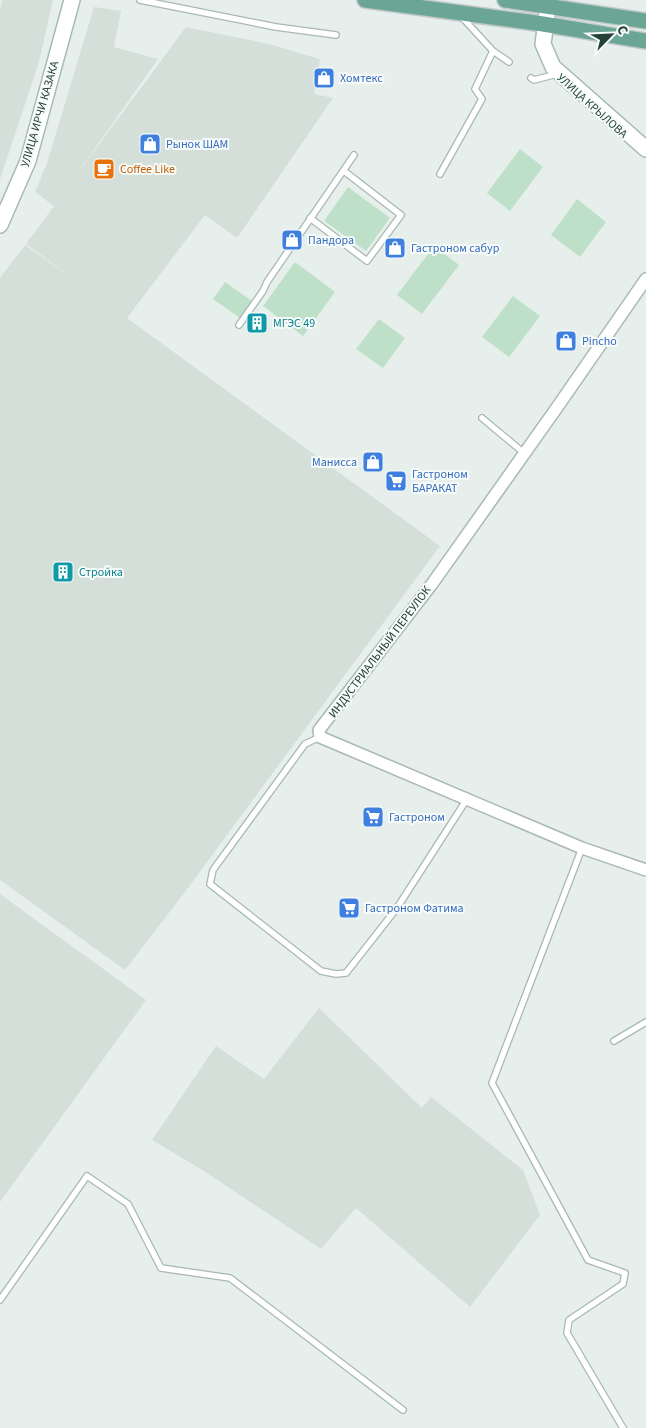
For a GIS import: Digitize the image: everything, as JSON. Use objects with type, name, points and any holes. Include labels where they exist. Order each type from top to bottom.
[{"type":"main road","name":"УЛИЦА ИРЧИ КАЗАКА","points":[[0,225],[28,161],[72,0]]},
{"type":"main road","points":[[365,0],[544,24],[646,41]]},
{"type":"main road","points":[[505,0],[646,21]]},
{"type":"main road","points":[[544,24],[546,7]]},
{"type":"main road","name":"УЛИЦА КРЫЛОВА","points":[[544,24],[541,44],[557,74],[646,154]]},
{"type":"main road","points":[[557,74],[646,150]]},
{"type":"street","name":"ИНДУСТРИАЛЬНЫЙ ПЕРЕУЛОК","points":[[320,737],[319,730],[432,584],[646,279]]},
{"type":"street","points":[[320,737],[582,848],[646,870]]},
{"type":"lane","points":[[140,0],[276,27],[336,36]]},
{"type":"lane","points":[[456,12],[493,51],[509,62]]},
{"type":"lane","points":[[440,174],[482,100],[475,89],[493,51]]},
{"type":"lane","points":[[531,78],[534,80],[557,74]]},
{"type":"lane","points":[[238,325],[354,155]]},
{"type":"lane","points":[[310,218],[367,261],[401,215],[344,171]]},
{"type":"lane","points":[[482,418],[524,453]]},
{"type":"lane","points":[[320,737],[305,744],[212,870],[210,884],[321,972],[346,973],[397,908],[467,799]]},
{"type":"lane","points":[[582,848],[492,1083],[588,1260],[625,1273],[623,1284],[569,1320],[567,1333],[623,1428]]},
{"type":"lane","points":[[614,1041],[646,1022]]},
{"type":"lane","points":[[0,1300],[88,1176],[128,1204],[161,1268],[230,1278],[403,1410]]},
{"type":"shaded area","points":[[2,0],[53,0],[39,62],[0,179],[0,10]]},
{"type":"shaded area","points":[[94,7],[121,11],[114,47],[158,59],[72,181],[186,27],[269,44],[320,59],[314,94],[333,98],[237,238],[205,215],[127,318],[440,546],[185,892],[125,970],[0,880],[0,278],[25,245],[75,280],[26,244],[54,206],[35,192],[47,163]]},
{"type":"shaded area","points":[[0,894],[146,1000],[0,1202]]},
{"type":"shaded area","points":[[319,1008],[422,1108],[431,1097],[523,1170],[540,1215],[470,1307],[356,1208],[321,1249],[204,1171],[152,1140],[216,1046],[264,1079]]},
{"type":"green space","points":[[520,149],[543,167],[510,211],[487,193]]},
{"type":"green space","points":[[348,187],[390,218],[366,251],[324,221]]},
{"type":"green space","points":[[577,199],[606,222],[580,257],[551,235]]},
{"type":"green space","points":[[434,246],[459,265],[422,314],[397,295]]},
{"type":"green space","points":[[295,262],[335,292],[303,336],[263,306]]},
{"type":"green space","points":[[225,282],[252,301],[240,318],[213,299]]},
{"type":"green space","points":[[513,296],[540,316],[509,357],[482,337]]},
{"type":"green space","points":[[379,319],[405,338],[383,368],[356,349]]},
{"type":"place","name":"Хомтекс","points":[[324,78]]},
{"type":"place","name":"Рынок ШАМ","points":[[150,144]]},
{"type":"place","name":"Coffee Like","points":[[104,169]]},
{"type":"place","name":"Пандора","points":[[292,240]]},
{"type":"place","name":"Гастроном сабур","points":[[395,248]]},
{"type":"place","name":"МГЭС 49","points":[[257,323]]},
{"type":"place","name":"Pincho","points":[[566,341]]},
{"type":"place","name":"Манисса","points":[[373,462]]},
{"type":"place","name":"Гастроном БАРАКАТ","points":[[396,481]]},
{"type":"place","name":"Стройка","points":[[63,572]]},
{"type":"place","name":"Гастроном","points":[[373,817]]},
{"type":"place","name":"Гастроном Фатима","points":[[349,908]]}]
